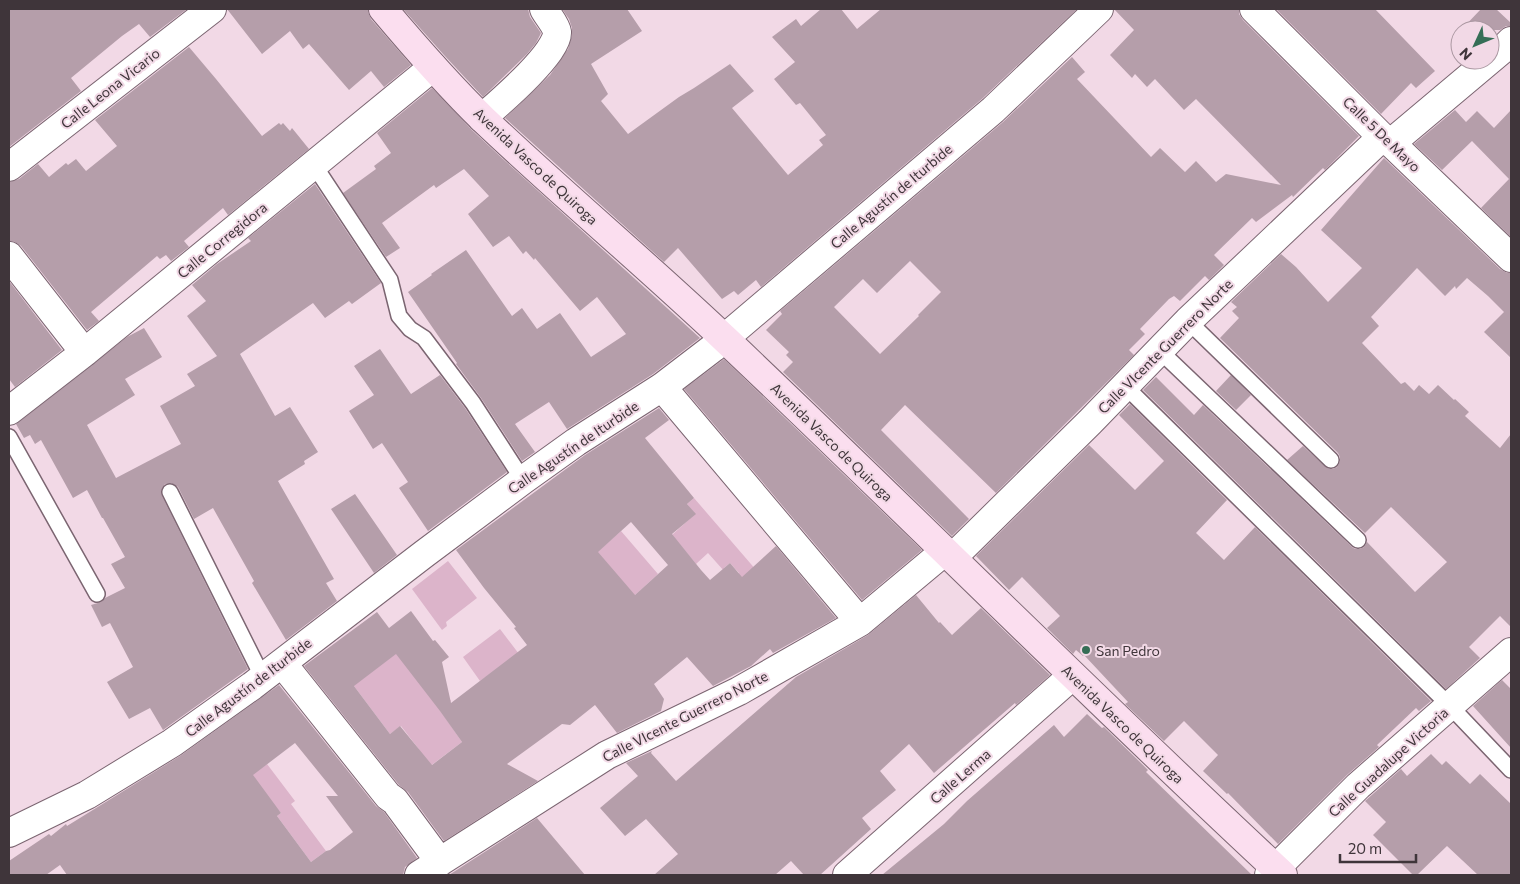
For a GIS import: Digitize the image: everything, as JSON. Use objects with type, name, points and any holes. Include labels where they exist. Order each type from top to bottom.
[{"type":"street","name":"Calle Leona Vicario","points":[[9,167],[212,9]]},
{"type":"street","name":"Avenida Vasco de Quiroga","points":[[382,9],[433,67],[482,118],[724,338],[1276,873]]},
{"type":"street","points":[[482,118],[548,54],[556,39],[557,31],[544,9]]},
{"type":"street","name":"Calle Agustín de Iturbide","points":[[9,833],[87,795],[172,743],[272,670],[523,480],[576,442],[662,387],[724,338],[993,110],[1099,9]]},
{"type":"street","name":"Calle 5 De Mayo","points":[[1254,9],[1386,140],[1511,258]]},
{"type":"street","name":"Calle VIcente Guerrero Norte","points":[[429,868],[607,755],[739,691],[860,622],[949,555],[1125,386],[1188,321],[1386,140],[1511,41]]},
{"type":"street","name":"Calle Corregidora","points":[[9,411],[85,352],[433,67]]},
{"type":"street","points":[[9,256],[85,352]]},
{"type":"street","points":[[662,387],[860,622]]},
{"type":"street","name":"Calle Guadalupe Victoria","points":[[1276,873],[1358,786],[1511,652]]},
{"type":"street","points":[[272,670],[388,796],[395,801],[429,868]]},
{"type":"street","name":"Calle Lerma","points":[[847,875],[1072,676]]},
{"type":"lane","points":[[314,165],[390,280],[399,316],[410,329],[424,338],[446,367],[473,403],[523,480]]},
{"type":"lane","points":[[1188,321],[1331,460]]},
{"type":"lane","points":[[1159,350],[1358,540]]},
{"type":"lane","points":[[1125,386],[1450,706],[1511,770]]},
{"type":"lane","points":[[9,437],[98,594]]},
{"type":"lane","points":[[170,492],[272,670]]},
{"type":"shaded area","points":[[694,498],[763,578],[734,578],[739,573],[730,563],[724,568],[724,571],[708,553],[696,564],[672,535],[695,514],[687,504]]},
{"type":"shaded area","points":[[621,531],[658,574],[634,596],[596,553]]},
{"type":"shaded area","points":[[448,561],[477,598],[446,622],[447,626],[442,630],[412,589]]},
{"type":"shaded area","points":[[500,629],[519,654],[480,681],[463,657]]},
{"type":"shaded area","points":[[404,648],[451,701],[440,710],[462,742],[429,767],[418,748],[401,726],[390,734],[351,682]]},
{"type":"shaded area","points":[[214,736],[257,771],[267,764],[295,801],[291,804],[326,851],[311,862],[277,816],[281,813]]},
{"type":"building","points":[[9,9],[187,9],[150,37],[139,24],[122,36],[71,78],[81,91],[9,147]]},
{"type":"building","points":[[227,9],[368,9],[371,19],[411,65],[384,87],[371,71],[349,90],[309,44],[303,49],[290,31],[262,54]]},
{"type":"building","points":[[403,9],[528,9],[530,17],[541,33],[527,54],[483,97]]},
{"type":"building","points":[[562,9],[627,9],[642,31],[591,64],[608,94],[601,101],[628,134],[679,97],[730,64],[754,91],[732,108],[788,175],[823,145],[819,140],[826,135],[800,103],[796,105],[774,79],[795,62],[772,37],[796,19],[801,26],[821,9],[841,9],[857,29],[881,9],[1077,9],[983,98],[761,287],[756,280],[738,295],[734,291],[722,299],[678,248],[664,262],[505,118],[550,75],[568,49],[572,28],[569,19]]},
{"type":"building","points":[[1114,9],[1239,9],[1239,14],[1243,20],[1359,136],[1325,170],[1323,168],[1293,197],[1292,195],[1256,222],[1252,218],[1214,255],[1224,265],[1209,280],[1205,276],[1180,301],[1174,296],[1169,299],[1140,329],[1145,334],[1129,350],[1134,355],[996,493],[905,405],[881,430],[969,519],[952,536],[783,372],[793,362],[786,355],[789,352],[766,330],[782,314],[780,311],[1003,122],[1072,57],[1085,72],[1077,79],[1151,157],[1160,148],[1185,172],[1196,161],[1216,182],[1226,174],[1281,185],[1196,99],[1184,110],[1155,79],[1147,87],[1135,74],[1132,78],[1110,55],[1134,30]],"holes":[[[910,261],[941,292],[880,354],[834,307],[863,279],[877,293]]]},
{"type":"building","points":[[1276,9],[1375,9],[1435,71],[1416,88],[1411,83],[1381,114]]},
{"type":"building","points":[[1481,9],[1496,9],[1511,23],[1511,26],[1506,26],[1500,30],[1500,20],[1471,20]]},
{"type":"building","points":[[189,47],[262,136],[279,123],[281,125],[283,123],[290,131],[292,128],[309,149],[228,215],[223,208],[184,241],[189,247],[171,261],[166,255],[160,259],[157,256],[91,312],[99,321],[87,330],[21,246],[9,241],[9,182],[19,179],[38,164],[49,177],[66,163],[68,165],[76,159],[86,171],[117,146],[95,120]]},
{"type":"building","points":[[432,88],[503,159],[700,338],[653,374],[567,429],[549,402],[515,424],[535,452],[522,461],[408,292],[466,250],[512,316],[522,308],[537,329],[560,313],[591,357],[626,334],[597,297],[580,311],[535,258],[534,260],[526,251],[523,254],[509,236],[493,247],[468,214],[489,196],[464,169],[436,188],[434,185],[382,223],[400,248],[386,257],[343,193],[376,169],[374,166],[391,153],[377,133]]},
{"type":"building","points":[[1455,110],[1466,122],[1477,111],[1494,128],[1511,110],[1511,237],[1481,208],[1509,179],[1472,141],[1442,170],[1414,144]]},
{"type":"building","points":[[1384,158],[1500,269],[1511,273],[1511,358],[1484,332],[1504,312],[1488,296],[1467,278],[1456,289],[1455,286],[1445,296],[1417,268],[1371,317],[1379,326],[1362,343],[1401,384],[1405,382],[1414,391],[1419,385],[1429,394],[1438,385],[1469,412],[1465,416],[1500,448],[1511,434],[1511,627],[1500,616],[1469,647],[1480,658],[1446,689],[1143,390],[1156,377],[1194,415],[1203,405],[1352,547],[1360,549],[1367,542],[1415,592],[1447,562],[1391,507],[1365,533],[1287,460],[1303,446],[1328,469],[1337,467],[1340,457],[1220,338],[1239,318],[1232,311],[1237,307],[1231,302],[1281,254],[1296,267],[1328,302],[1362,268],[1321,230]]},
{"type":"building","points":[[315,184],[381,283],[352,304],[349,301],[325,318],[313,303],[240,354],[275,416],[290,407],[318,452],[304,461],[305,464],[278,481],[334,579],[326,583],[337,601],[286,640],[252,583],[254,581],[213,508],[194,519],[178,487],[171,483],[165,484],[161,491],[162,496],[248,669],[163,730],[150,708],[129,719],[107,682],[133,667],[110,623],[102,627],[91,605],[101,602],[125,588],[111,564],[125,557],[87,490],[73,498],[41,440],[35,444],[30,435],[24,438],[16,424],[127,337],[144,328],[162,357],[125,379],[135,395],[87,425],[116,478],[181,444],[160,406],[195,386],[187,374],[217,356],[187,316],[206,301],[192,285],[217,264],[251,241],[248,238]]},
{"type":"building","points":[[9,281],[62,350],[15,387],[9,379]]},
{"type":"building","points":[[380,349],[411,394],[440,375],[465,408],[507,472],[428,531],[399,488],[408,482],[382,443],[373,449],[349,411],[374,395],[354,366]]},
{"type":"building","points":[[724,359],[922,550],[862,600],[684,389]]},
{"type":"building","points":[[1231,375],[1251,395],[1236,410],[1216,391]]},
{"type":"building","points":[[1130,404],[1227,500],[1196,533],[1224,560],[1255,527],[1431,701],[1419,711],[1416,708],[1377,745],[1379,747],[1347,775],[1278,844],[1228,793],[1203,771],[1218,755],[1184,721],[1164,741],[1125,704],[1128,702],[1084,655],[1076,650],[1073,654],[1047,628],[1060,616],[1022,577],[1009,590],[976,556],[1089,445],[1135,490],[1164,461],[1119,415]]},
{"type":"building","points":[[659,408],[669,420],[645,438],[694,498],[687,504],[696,514],[672,534],[701,570],[710,580],[730,563],[742,577],[776,546],[836,618],[773,653],[770,649],[751,666],[713,686],[687,657],[654,684],[664,699],[661,711],[617,733],[595,705],[570,725],[562,724],[507,764],[538,781],[444,841],[408,792],[399,785],[304,666],[377,612],[389,628],[411,611],[433,641],[435,640],[449,657],[442,662],[451,703],[527,645],[514,628],[516,627],[456,550],[585,455]],"holes":[[[631,522],[668,565],[635,595],[598,552]],[[396,654],[462,742],[432,765],[400,726],[390,734],[354,686]]]},
{"type":"building","points":[[355,494],[397,555],[374,573],[331,509]]},
{"type":"building","points":[[916,595],[939,623],[952,635],[981,608],[1050,675],[934,773],[909,744],[880,771],[896,790],[862,818],[871,829],[820,875],[804,875],[791,861],[775,875],[654,875],[678,854],[646,819],[625,836],[600,808],[638,776],[626,763],[652,751],[651,753],[676,781],[796,677],[868,635]]},
{"type":"building","points":[[1502,680],[1511,689],[1511,748],[1473,706]]},
{"type":"building","points":[[279,685],[376,806],[384,812],[417,858],[405,867],[403,875],[67,875],[60,865],[46,875],[9,875],[9,861],[49,834],[51,836],[66,824],[67,826],[180,756]],"holes":[[[295,743],[338,796],[326,796],[353,832],[311,862],[277,816],[281,813],[253,775]]]},
{"type":"building","points":[[1087,714],[1102,728],[1104,727],[1143,765],[1148,770],[1146,772],[1252,875],[882,875],[944,824],[967,801],[1054,725],[1064,737]]},
{"type":"building","points":[[1431,754],[1442,765],[1446,761],[1470,784],[1480,774],[1511,804],[1511,875],[1478,875],[1447,846],[1417,875],[1413,875],[1373,835],[1386,822],[1365,801],[1401,769],[1407,776]]},
{"type":"building","points":[[537,818],[585,875],[449,875]]},
{"type":"place","name":"San Pedro","points":[[1086,650]]}]
